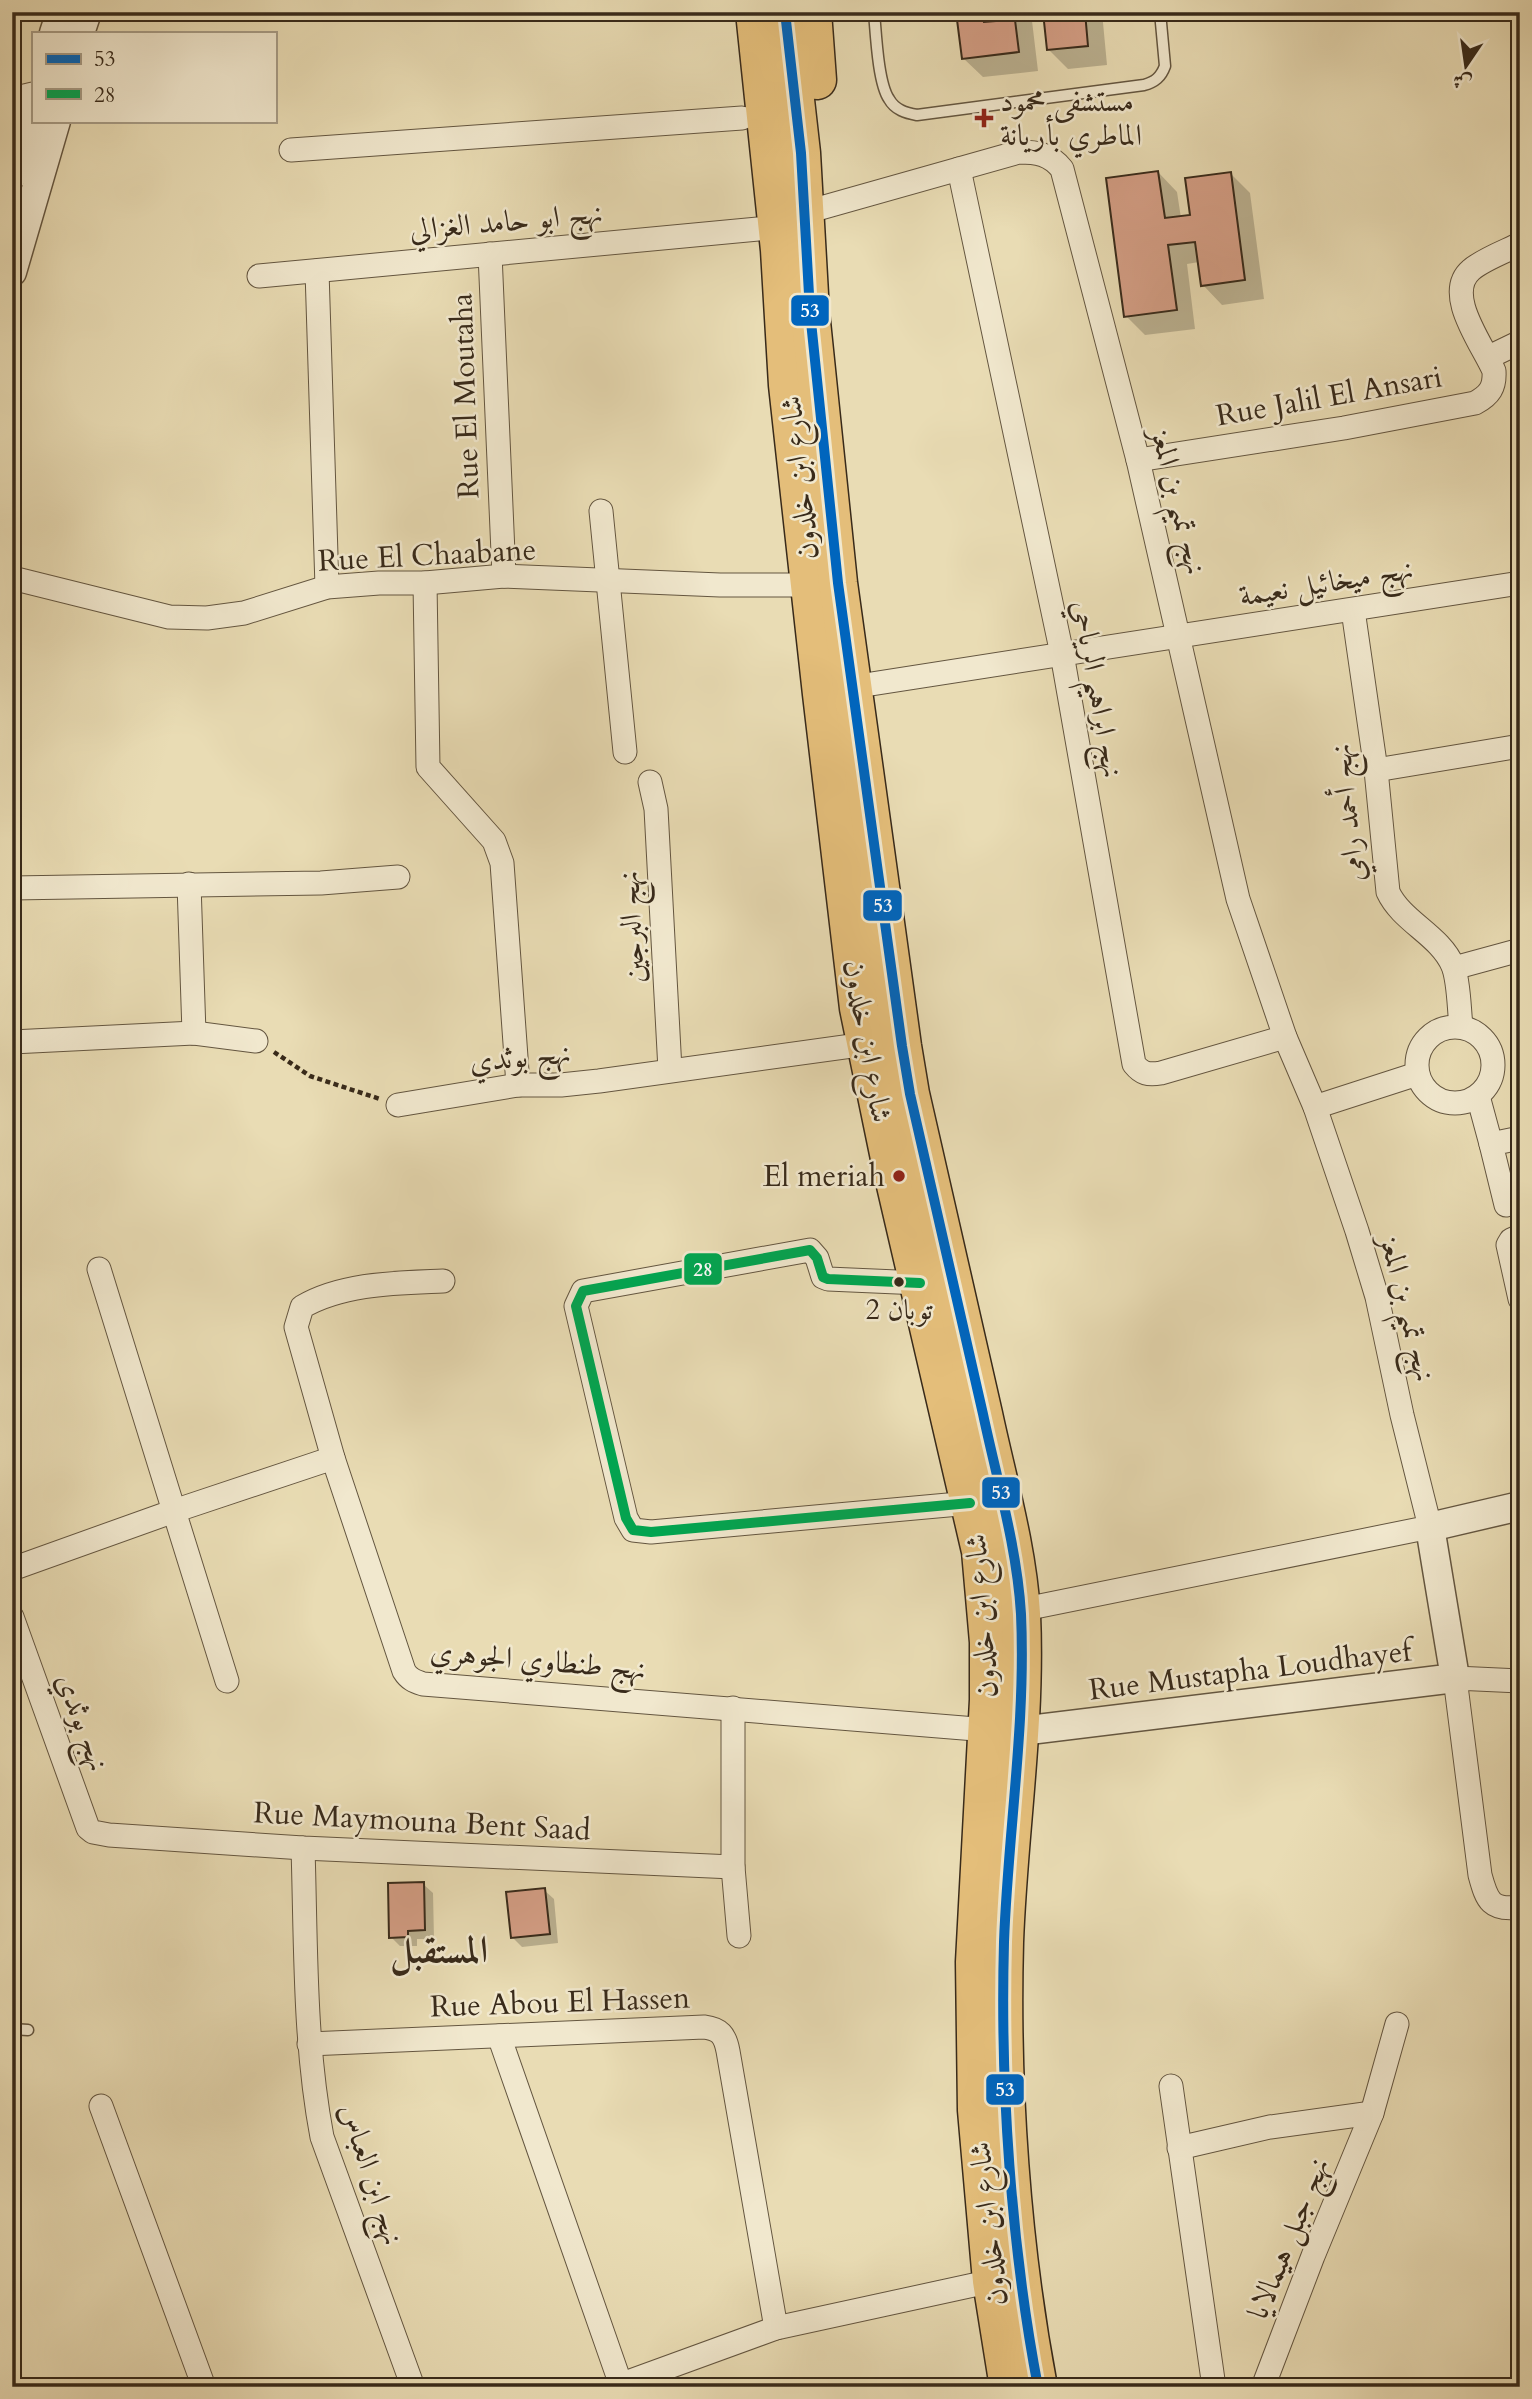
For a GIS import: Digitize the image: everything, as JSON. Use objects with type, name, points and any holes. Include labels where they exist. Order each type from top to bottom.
[{"type":"highway","points":[[729,12],[758,229],[783,314]]},
{"type":"highway","points":[[755,12],[775,201],[783,314]]},
{"type":"highway","points":[[785,12],[804,203]]},
{"type":"highway","points":[[804,203],[818,110],[812,12]]},
{"type":"highway","name":"شارع ابن خلدون","points":[[804,203],[810,312],[823,449],[852,687],[910,1094],[1001,1497],[1020,1610],[975,1962],[976,2110],[992,2281],[1010,2385]]},
{"type":"highway","name":"شارع ابن خلدون","points":[[783,314],[852,955],[866,1044],[892,1168],[981,1551],[989,1642],[1005,1731],[1008,1867],[1003,1992],[1013,2194],[1022,2281],[1010,2385]]},
{"type":"street","points":[[54,32],[61,12]]},
{"type":"street","points":[[80,32],[87,12]]},
{"type":"street","points":[[12,99],[32,94]]},
{"type":"street","points":[[12,176],[32,106]]},
{"type":"street","points":[[291,150],[742,118]]},
{"type":"street","points":[[12,272],[57,122]]},
{"type":"street","name":"نهج تميم بن المعز","points":[[804,203],[959,169],[1019,152],[1043,154],[1055,160],[1062,169],[1138,460],[1238,900],[1285,1037],[1315,1107],[1377,1297],[1402,1415],[1430,1527]]},
{"type":"street","name":"نهج ابراهيم الرياحي","points":[[959,169],[1062,654],[1133,1064],[1140,1072],[1150,1075],[1285,1037]]},
{"type":"street","name":"نهج ابو حامد الغزالي","points":[[260,275],[758,229]]},
{"type":"street","points":[[1520,244],[1470,270],[1461,290],[1462,305],[1489,357],[1520,342]]},
{"type":"street","name":"Rue El Moutaha","points":[[491,254],[504,576]]},
{"type":"street","points":[[317,271],[327,587]]},
{"type":"street","name":"Rue Jalil El Ansari","points":[[1138,460],[1344,428],[1475,403],[1491,391],[1495,381],[1489,357]]},
{"type":"street","points":[[601,511],[625,752]]},
{"type":"street","name":"Rue El Chaabane","points":[[12,578],[169,617],[207,618],[244,613],[327,587],[504,576],[607,582],[811,585]]},
{"type":"street","points":[[425,583],[428,767],[494,841],[502,863],[518,1085]]},
{"type":"street","name":"نهج ميخائيل نعيمة","points":[[852,687],[1520,583]]},
{"type":"street","name":"نهج أحمد رامي","points":[[1353,610],[1376,770],[1388,892],[1396,906],[1444,950],[1454,968],[1461,1026]]},
{"type":"street","points":[[1376,770],[1520,746]]},
{"type":"street","name":"نهج البرجين","points":[[650,782],[656,809],[670,1070]]},
{"type":"street","points":[[12,888],[321,884],[398,877]]},
{"type":"street","points":[[189,884],[194,1033]]},
{"type":"street","points":[[1454,968],[1520,950]]},
{"type":"street","points":[[1461,1026],[1486,1042],[1492,1056],[1493,1071],[1488,1085],[1478,1096],[1464,1102],[1449,1103],[1435,1098],[1423,1088],[1417,1074],[1416,1059],[1421,1045],[1432,1034],[1445,1028],[1461,1026]]},
{"type":"street","points":[[12,1041],[194,1033],[256,1041]]},
{"type":"street","name":"نهج بوثدي","points":[[398,1105],[518,1085],[561,1085],[866,1044]]},
{"type":"street","points":[[1315,1107],[1417,1074]]},
{"type":"street","points":[[1478,1096],[1506,1205]]},
{"type":"street","points":[[1491,1144],[1520,1138]]},
{"type":"street","points":[[1520,1236],[1511,1240],[1508,1245],[1520,1299]]},
{"type":"street","points":[[920,1283],[828,1279],[823,1277],[817,1258],[810,1250],[583,1292],[576,1306],[626,1518],[633,1530],[651,1532],[970,1503]]},
{"type":"street","points":[[99,1269],[227,1681]]},
{"type":"street","points":[[12,1569],[333,1458],[296,1327],[302,1307],[312,1301],[360,1287],[443,1281]]},
{"type":"street","name":"نهج طنطاوي الجوهري","points":[[333,1458],[408,1678],[423,1684],[1005,1731]]},
{"type":"street","points":[[1020,1610],[1430,1527],[1520,1506]]},
{"type":"street","points":[[1430,1527],[1455,1678],[1480,1875],[1485,1893],[1494,1906],[1504,1909],[1520,1907]]},
{"type":"street","name":"نهج بوثدي","points":[[12,1617],[88,1828],[93,1832],[108,1835]]},
{"type":"street","name":"Rue Mustapha Loudhayef","points":[[1005,1731],[1455,1678],[1520,1681]]},
{"type":"street","points":[[733,1708],[733,1867],[740,1936]]},
{"type":"street","name":"Rue Maymouna Bent Saad","points":[[108,1835],[303,1848],[733,1867]]},
{"type":"street","name":"نهج ابن العباس","points":[[303,1848],[309,2045],[314,2096],[322,2137],[413,2387]]},
{"type":"street","name":"نهج جبل هيمالايا","points":[[1263,2387],[1372,2113],[1397,2024]]},
{"type":"street","name":"Rue Abou El Hassen","points":[[309,2045],[704,2027],[717,2029],[723,2035],[728,2051],[776,2328]]},
{"type":"street","points":[[499,2036],[618,2386],[776,2328],[992,2281]]},
{"type":"street","points":[[1171,2086],[1214,2387]]},
{"type":"street","points":[[101,2106],[204,2387]]},
{"type":"street","points":[[1179,2148],[1270,2127],[1372,2113]]},
{"type":"lane","points":[[874,12],[882,79],[888,99],[905,113],[917,115],[1152,82],[1163,73],[1165,66],[1160,12]]},
{"type":"lane","points":[[12,2029],[28,2030]]},
{"type":"path","points":[[256,1041],[310,1076],[398,1105]]},
{"type":"building","points":[[956,12],[983,12],[984,22],[995,21],[994,12],[1014,12],[1019,52],[962,59]]},
{"type":"building","points":[[1043,12],[1085,12],[1088,46],[1047,50]]},
{"type":"building","points":[[1158,171],[1165,218],[1190,215],[1185,178],[1231,172],[1245,280],[1201,286],[1195,242],[1168,245],[1177,310],[1124,317],[1106,178]]},
{"type":"building","points":[[424,1882],[425,1930],[408,1931],[408,1937],[389,1938],[388,1883]]},
{"type":"building","points":[[545,1888],[550,1934],[511,1938],[506,1892]]},
{"type":"transit line","name":"53","points":[[785,12],[801,153],[810,312],[838,583],[902,1046],[910,1094],[1006,1514],[1019,1589],[1021,1697],[1004,1942],[1004,2052],[1014,2222],[1038,2387]]},
{"type":"transit line","name":"28","points":[[920,1283],[828,1279],[823,1277],[817,1258],[810,1250],[583,1291],[576,1306],[626,1518],[633,1530],[651,1532],[970,1503]]},
{"type":"place","name":"مستشفى محمود الماطري بأريانة","points":[[984,118]]},
{"type":"place","name":"El meriah","points":[[899,1176]]},
{"type":"place","name":"توبان 2","points":[[899,1282]]},
{"type":"district","name":"المستقبل","points":[[439,1949]]}]
